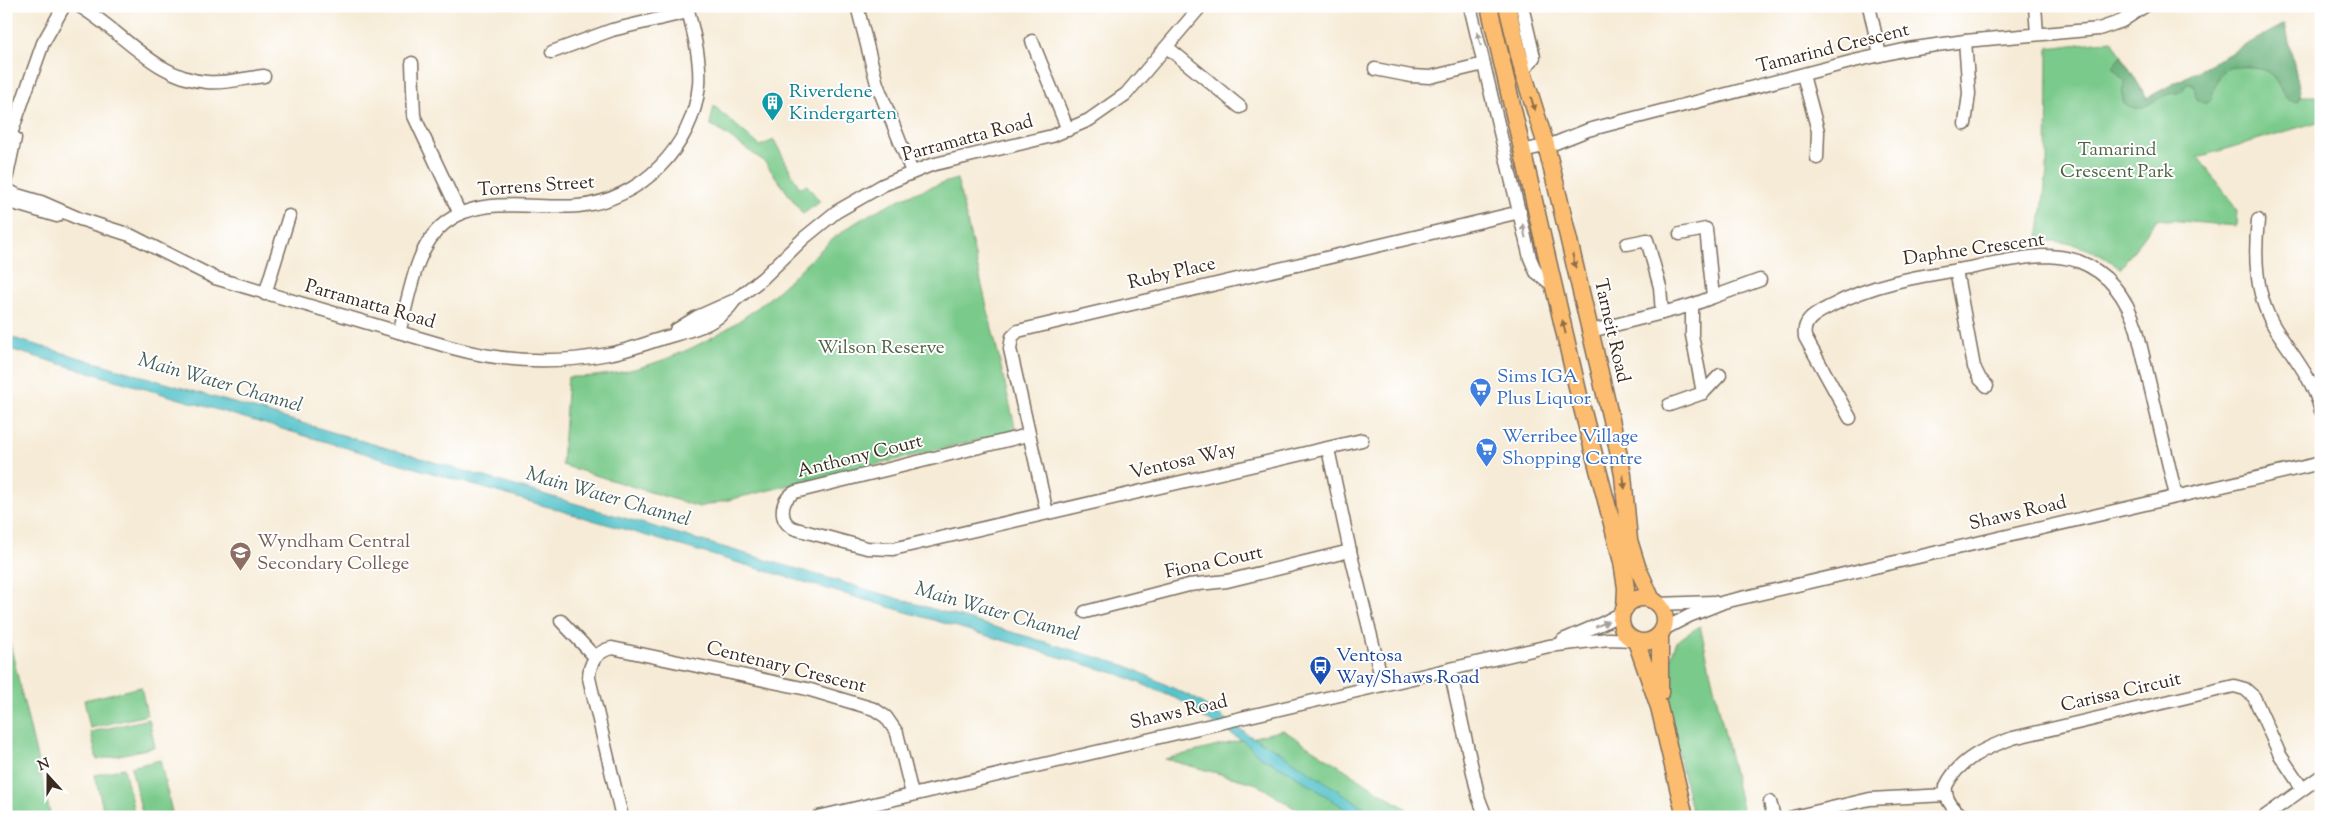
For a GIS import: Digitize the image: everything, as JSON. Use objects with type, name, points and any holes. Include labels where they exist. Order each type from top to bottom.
[{"type":"main road","points":[[1488,6],[1581,404],[1622,562],[1626,588],[1622,626],[1628,637],[1635,641],[1648,642],[1662,632]]},
{"type":"main road","name":"Tarneit Road","points":[[1507,6],[1523,72],[1544,141],[1607,400],[1623,476],[1629,540],[1637,566],[1655,602]]},
{"type":"main road","points":[[1573,367],[1598,362]]},
{"type":"main road","points":[[1581,404],[1607,400]]},
{"type":"main road","points":[[1624,610],[1629,603],[1640,598],[1655,602],[1665,616],[1662,632],[1660,707]]},
{"type":"main road","points":[[1635,641],[1660,707],[1685,817]]},
{"type":"street","points":[[6,148],[18,121],[43,43],[64,6]]},
{"type":"street","points":[[79,6],[141,52],[187,79],[208,83],[264,76]]},
{"type":"street","points":[[857,6],[874,74],[912,172]]},
{"type":"street","name":"Parramatta Road","points":[[6,189],[80,219],[130,235],[215,278],[468,352],[534,360],[573,359],[609,354],[700,328],[715,320],[730,308],[734,300],[763,278],[804,238],[836,212],[870,191],[912,172],[1068,130],[1089,120],[1126,94],[1202,6]]},
{"type":"street","points":[[1470,6],[1534,269],[1554,286]]},
{"type":"street","points":[[1522,6],[1534,57],[1523,72]]},
{"type":"street","points":[[1869,6],[1880,55]]},
{"type":"street","points":[[2035,6],[2038,34]]},
{"type":"street","name":"Tamarind Crescent","points":[[1521,147],[1544,141],[1563,132],[1588,130],[1880,55],[1965,41],[2106,27],[2122,21],[2145,6]]},
{"type":"street","points":[[552,52],[612,30],[688,9]]},
{"type":"street","name":"Torrens Street","points":[[399,332],[424,250],[437,230],[460,214],[487,207],[567,207],[594,204],[634,188],[655,172],[682,138],[689,125],[697,99],[699,71],[688,9]]},
{"type":"street","points":[[1032,41],[1068,130]]},
{"type":"street","points":[[1965,41],[1969,94],[1965,124]]},
{"type":"street","points":[[1167,47],[1240,108]]},
{"type":"street","points":[[412,63],[414,116],[460,214]]},
{"type":"street","points":[[1376,69],[1411,76],[1430,77],[1484,64]]},
{"type":"street","points":[[1803,75],[1818,131],[1819,149],[1817,158]]},
{"type":"street","points":[[6,180],[18,121]]},
{"type":"street","name":"Parramatta Road","points":[[6,201],[56,216],[80,219]]},
{"type":"street","name":"Ruby Place","points":[[1047,513],[1010,348],[1012,337],[1020,330],[1520,212]]},
{"type":"street","points":[[265,294],[289,216]]},
{"type":"street","points":[[2258,220],[2256,259],[2260,286],[2267,312],[2310,381],[2321,411]]},
{"type":"street","points":[[1680,234],[1706,229],[1713,297]]},
{"type":"street","points":[[1627,244],[1647,240],[1660,287],[1662,313]]},
{"type":"street","name":"Daphne Crescent","points":[[1850,418],[1808,344],[1804,328],[1815,315],[1866,289],[1896,281],[2024,258],[2055,256],[2066,258],[2087,265],[2105,276],[2130,309],[2137,330],[2176,496]]},
{"type":"street","points":[[1956,270],[1974,367],[1980,379],[1987,386]]},
{"type":"street","points":[[1591,331],[1692,305],[1760,280]]},
{"type":"street","points":[[1692,305],[1692,335],[1703,392]]},
{"type":"street","points":[[1669,405],[1703,392],[1720,375]]},
{"type":"street","name":"Anthony Court","points":[[1028,435],[794,492],[785,498],[784,516],[787,523],[793,528],[876,550],[904,547],[1047,513]]},
{"type":"street","name":"Ventosa Way","points":[[1047,513],[1362,440]]},
{"type":"street","points":[[1328,449],[1350,552],[1383,685]]},
{"type":"street","name":"Shaws Road","points":[[1662,632],[1689,616],[1724,602],[2321,463]]},
{"type":"street","name":"Fiona Court","points":[[1085,612],[1189,586],[1227,581],[1350,552]]},
{"type":"street","name":"Shaws Road","points":[[1655,602],[1724,602]]},
{"type":"street","name":"Shaws Road","points":[[1549,646],[1603,623],[1624,610]]},
{"type":"street","points":[[561,621],[596,657],[590,668],[589,678],[622,817]]},
{"type":"street","name":"Shaws Road","points":[[818,817],[869,811],[912,794],[1549,646],[1608,639],[1635,641]]},
{"type":"street","name":"Centenary Crescent","points":[[596,657],[607,649],[622,649],[807,689],[874,710],[886,717],[897,733],[912,794]]},
{"type":"street","points":[[1450,670],[1479,799],[1486,817]]},
{"type":"street","name":"Carissa Circuit","points":[[1946,795],[1948,781],[1964,763],[1994,744],[2012,738],[2234,686],[2245,689],[2254,697],[2280,755],[2302,788]]},
{"type":"street","points":[[2264,817],[2321,776]]},
{"type":"street","points":[[1794,817],[1870,799],[1946,795],[1954,809],[1964,817]]},
{"type":"street","points":[[1770,802],[1774,817]]},
{"type":"green space","name":"Tamarind Crescent Park","points":[[2285,24],[2301,96],[2321,96],[2321,121],[2198,157],[2237,209],[2236,226],[2157,219],[2120,269],[2101,256],[2082,247],[2061,242],[2038,240],[2047,172],[2048,48],[2112,40],[2147,98]]},
{"type":"green space","points":[[2285,24],[2301,96],[2298,101],[2288,99],[2269,73],[2257,68],[2235,67],[2225,69],[2219,75],[2209,102],[2204,103],[2196,99],[2194,85],[2188,82],[2181,92],[2163,96],[2141,108],[2130,107],[2124,104],[2122,95],[2124,81],[2113,66],[2121,56],[2147,98]]},
{"type":"green space","points":[[714,106],[760,146],[774,140],[799,187],[807,185],[820,202],[803,214],[764,161],[710,124]]},
{"type":"green space","name":"Wilson Reserve","points":[[957,179],[1016,431],[699,507],[562,465],[568,377],[596,376],[623,372],[677,354],[703,342],[728,328],[773,295],[827,244],[846,229],[872,213],[899,200]]},
{"type":"green space","points":[[1700,626],[1744,817],[1694,817],[1690,806],[1672,725],[1664,676],[1677,641]]},
{"type":"green space","points":[[6,627],[51,817],[6,817]]},
{"type":"green space","points":[[141,687],[147,715],[90,728],[84,700]]},
{"type":"green space","points":[[149,719],[155,747],[97,760],[91,732]]},
{"type":"green space","points":[[1283,730],[1419,817],[1308,817],[1257,784],[1165,759]]},
{"type":"green space","points":[[160,760],[173,817],[143,817],[131,767]]},
{"type":"green space","points":[[124,768],[135,817],[105,817],[95,775]]},
{"type":"water","points":[[6,336],[1127,666],[1196,699],[1250,736],[1275,749],[1378,817],[1358,817],[1290,772],[1259,756],[1246,743],[1188,708],[1184,702],[1121,675],[6,348]]},
{"type":"place","name":"Riverdene Kindergarten","points":[[773,122]]},
{"type":"place","name":"Sims IGA Plus Liquor","points":[[1481,407]]},
{"type":"place","name":"Werribee Village Shopping Centre","points":[[1486,467]]},
{"type":"place","name":"Wyndham Central Secondary College","points":[[241,572]]},
{"type":"place","name":"Ventosa Way/Shaws Road","points":[[1320,686]]},
{"type":"water label","name":"Main Water Channel","points":[[220,384]]},
{"type":"water label","name":"Main Water Channel","points":[[608,498]]},
{"type":"water label","name":"Main Water Channel","points":[[997,613]]}]
